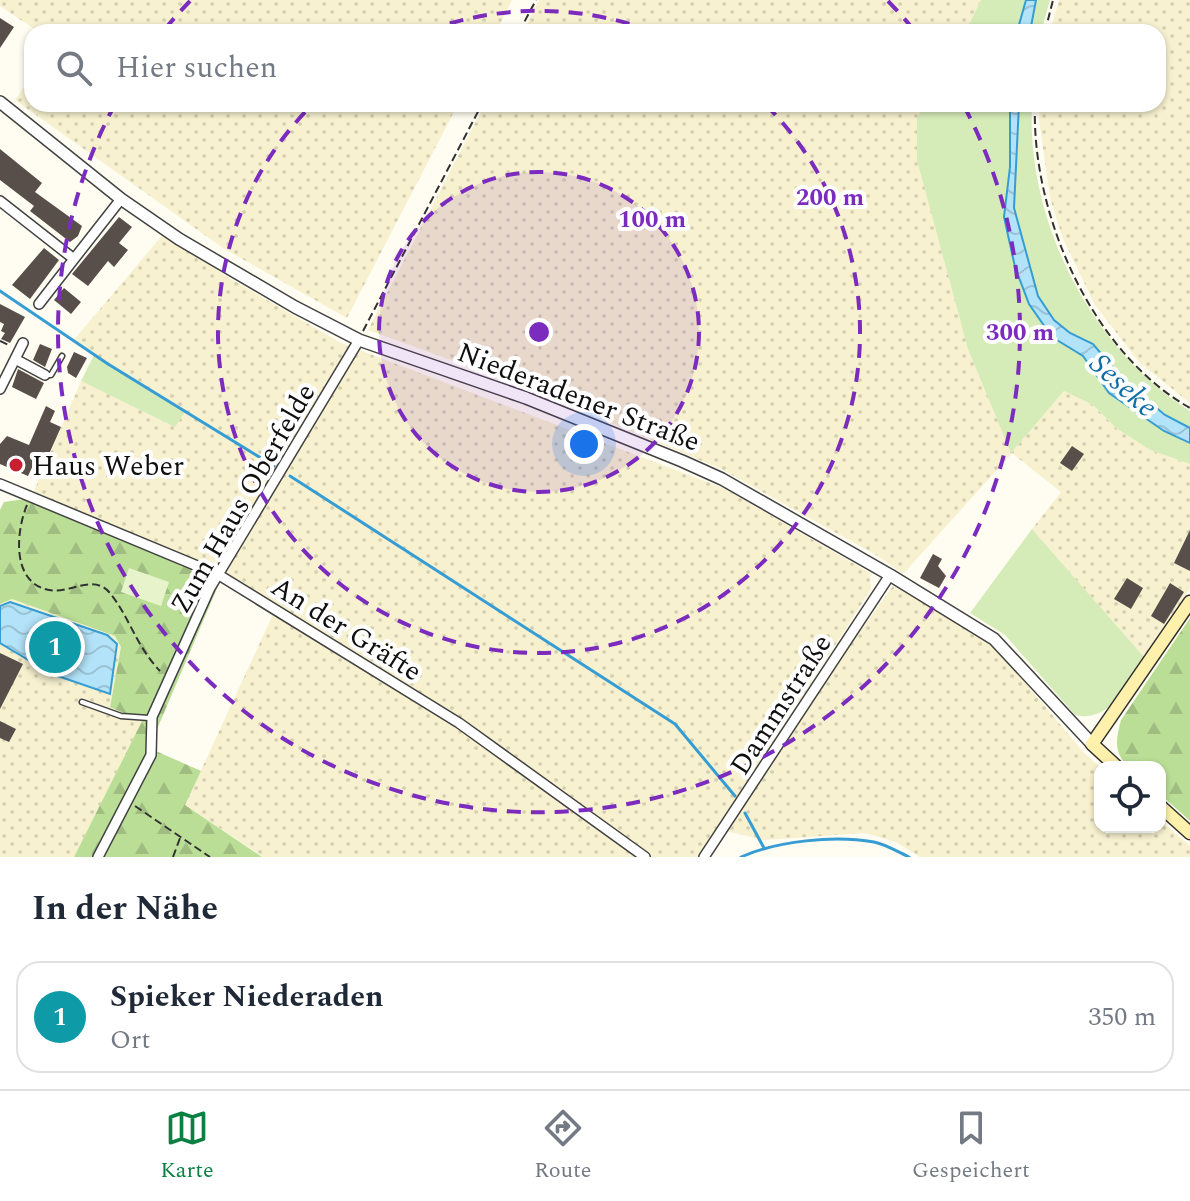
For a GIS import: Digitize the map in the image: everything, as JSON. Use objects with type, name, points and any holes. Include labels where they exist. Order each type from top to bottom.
[{"type":"main road","points":[[1092,744],[1190,602]]},
{"type":"main road","name":"Niederadener Straße","points":[[1092,744],[1110,761]]},
{"type":"main road","points":[[1166,811],[1190,833]]},
{"type":"street","name":"Niederadener Straße","points":[[0,102],[121,199],[248,280],[359,340],[526,398],[682,461],[722,479],[890,575],[994,639],[1092,744]]},
{"type":"street","points":[[39,304],[121,199]]},
{"type":"street","points":[[0,201],[74,259]]},
{"type":"street","name":"Zum Haus Oberfelde","points":[[98,857],[151,755],[152,717],[219,575],[359,340]]},
{"type":"street","points":[[0,389],[19,352],[45,375]]},
{"type":"street","name":"An der Gräfte","points":[[0,484],[219,575],[459,723],[645,857]]},
{"type":"street","name":"Dammstraße","points":[[704,857],[890,575]]},
{"type":"lane","points":[[45,375],[51,375],[62,356]]},
{"type":"lane","points":[[82,702],[121,716],[152,717]]},
{"type":"path","points":[[523,24],[536,0]]},
{"type":"path","points":[[1047,24],[1053,0]]},
{"type":"path","points":[[359,340],[478,112]]},
{"type":"path","points":[[1036,112],[1040,174],[1063,253],[1092,310],[1152,380],[1190,408]]},
{"type":"path","points":[[0,341],[19,352]]},
{"type":"path","points":[[25,510],[17,543],[20,558],[37,585],[61,590],[92,584],[101,586],[109,592],[133,637],[169,680]]},
{"type":"path","points":[[127,801],[210,857]]},
{"type":"path","points":[[173,857],[180,837]]},
{"type":"shaded area","points":[[0,0],[512,0],[500,24],[27,24],[0,6]]},
{"type":"shaded area","points":[[539,0],[981,0],[969,24],[527,24]]},
{"type":"shaded area","points":[[1059,0],[1190,0],[1190,403],[1139,362],[1095,305],[1063,239],[1050,198],[1039,119],[1039,112],[1166,112],[1166,24],[1052,24]]},
{"type":"shaded area","points":[[24,87],[24,106],[15,100]]},
{"type":"shaded area","points":[[32,112],[454,112],[347,318],[223,248]]},
{"type":"shaded area","points":[[481,112],[920,112],[917,118],[1012,452],[1064,391],[1093,405],[1116,428],[1150,450],[1190,464],[1190,589],[1144,657],[1032,529],[1061,492],[1012,453],[903,574],[878,556],[721,469],[525,387],[368,330]]},
{"type":"shaded area","points":[[166,231],[224,275],[341,343],[723,488],[870,573],[871,589],[730,811],[893,586],[987,637],[1094,762],[1094,833],[1166,833],[1166,825],[1190,846],[1190,857],[920,857],[896,842],[865,833],[764,840],[718,829],[697,857],[650,857],[461,720],[457,725],[640,857],[263,857],[185,805],[275,610],[221,578],[31,498],[81,381],[175,426],[185,412],[73,341]]},
{"type":"shaded area","points":[[12,599],[115,636],[121,647],[110,706],[142,721],[74,857],[0,857],[0,604]]},
{"type":"green space","points":[[981,0],[1026,0],[1019,24],[969,24]]},
{"type":"green space","points":[[1036,0],[1050,0],[1043,24],[1032,24]]},
{"type":"green space","points":[[920,112],[1010,112],[1010,167],[1004,218],[1052,337],[1083,356],[1109,393],[1164,431],[1190,443],[1190,464],[1150,450],[1116,428],[1093,405],[1064,391],[1011,453],[968,349],[917,160],[917,118]]},
{"type":"green space","points":[[1019,112],[1032,112],[1033,148],[1040,193],[1053,236],[1072,278],[1095,317],[1123,353],[1155,385],[1190,411],[1190,428],[1165,415],[1125,382],[1093,344],[1070,333],[1054,320],[1038,296],[1014,208]]},
{"type":"green space","points":[[94,355],[185,412],[175,427],[81,381]]},
{"type":"green space","points":[[31,498],[221,579],[149,748],[201,771],[185,805],[262,857],[74,857],[142,721],[110,707],[121,647],[115,636],[12,599],[0,604],[0,510],[4,502]]},
{"type":"green space","points":[[1032,529],[1144,657],[1117,699],[1099,713],[1075,715],[1005,635],[970,613]]},
{"type":"green space","points":[[129,568],[169,582],[161,606],[121,592]]},
{"type":"green space","points":[[1190,618],[1190,821],[1166,799],[1166,761],[1123,761],[1117,740],[1121,720]]},
{"type":"water","points":[[1026,0],[1036,0],[1032,24],[1019,24]]},
{"type":"water","name":"Seseke","points":[[1010,112],[1019,112],[1014,208],[1038,296],[1054,320],[1070,333],[1093,344],[1125,382],[1165,415],[1190,428],[1190,443],[1164,431],[1109,393],[1083,356],[1052,337],[1029,304],[1015,267],[1004,217],[1010,167]]},
{"type":"water","points":[[10,602],[107,635],[117,644],[110,694],[52,674],[0,643],[0,606]],"holes":[[[46,629],[71,640],[63,664],[45,662],[31,650],[39,633]]]},
{"type":"building","points":[[0,18],[14,27],[0,48]]},
{"type":"building","points":[[0,149],[42,183],[35,192],[82,226],[78,236],[70,242],[30,211],[34,206],[0,180]]},
{"type":"building","points":[[119,217],[132,227],[119,243],[128,250],[114,267],[108,261],[88,286],[72,274]]},
{"type":"building","points":[[44,248],[59,260],[30,299],[12,285]]},
{"type":"building","points":[[64,288],[81,302],[71,314],[54,300]]},
{"type":"building","points":[[0,304],[25,317],[10,343],[1,339],[5,333],[1,331],[4,324],[0,322]]},
{"type":"building","points":[[40,344],[52,349],[45,367],[33,360]]},
{"type":"building","points":[[74,352],[87,358],[76,378],[68,373],[67,367]]},
{"type":"building","points":[[18,369],[44,383],[36,399],[12,387]]},
{"type":"building","points":[[46,406],[55,411],[50,422],[61,427],[46,461],[37,457],[28,476],[0,464],[0,444],[7,436],[29,445]]},
{"type":"building","points":[[1072,446],[1084,454],[1072,471],[1060,463]]},
{"type":"building","points":[[1190,530],[1190,571],[1174,563]]},
{"type":"building","points":[[933,554],[942,559],[938,566],[946,576],[939,588],[920,578]]},
{"type":"building","points":[[1127,578],[1143,588],[1131,609],[1114,599]]},
{"type":"building","points":[[1170,583],[1184,592],[1164,624],[1151,616]]},
{"type":"building","points":[[51,640],[62,644],[58,655],[47,651]]},
{"type":"building","points":[[0,653],[23,664],[0,709]]},
{"type":"building","points":[[0,721],[16,729],[9,742],[0,738]]},
{"type":"waterway","points":[[0,291],[108,364],[274,466]]},
{"type":"waterway","points":[[290,476],[675,724],[735,796]]},
{"type":"waterway","points":[[745,813],[764,848]]},
{"type":"waterway","points":[[741,857],[788,843],[841,839],[878,843],[909,857]]},
{"type":"place","name":"Haus Weber","points":[[16,465]]},
{"type":"place","name":"Spieker Niederaden","points":[[55,647]]}]
